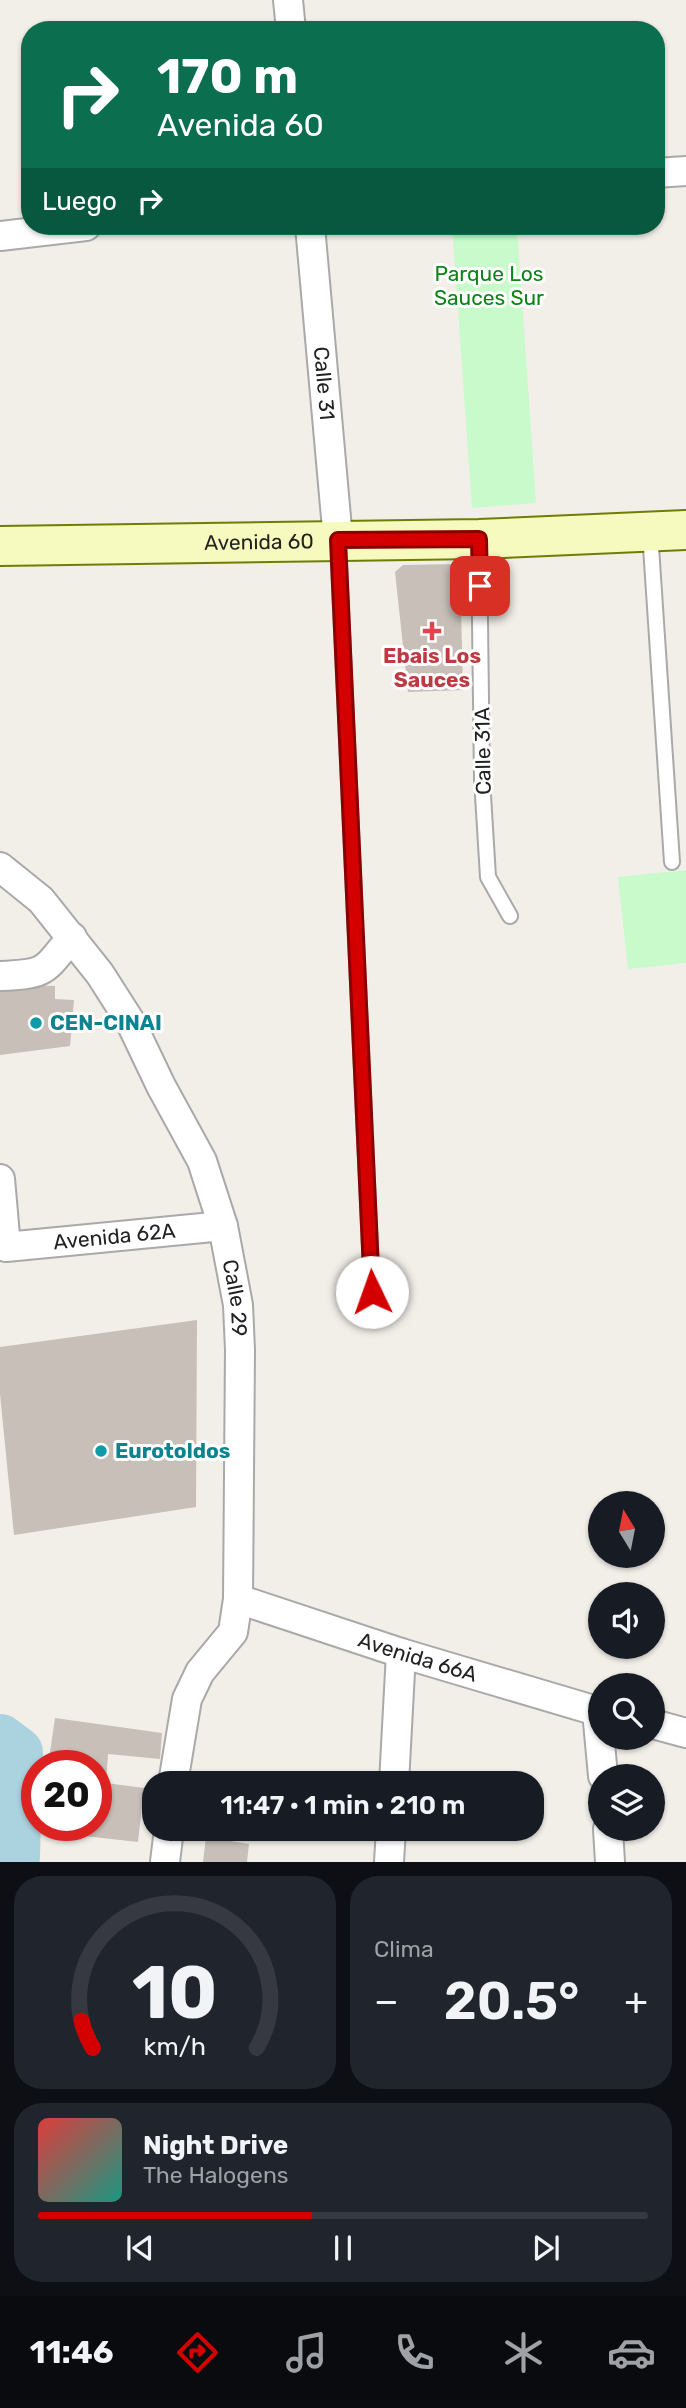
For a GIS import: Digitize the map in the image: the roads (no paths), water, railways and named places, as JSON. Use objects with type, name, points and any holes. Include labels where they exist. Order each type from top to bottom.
[{"type":"street","points":[[288,0],[290,21]]},
{"type":"street","points":[[665,172],[686,170]]},
{"type":"street","points":[[0,236],[21,234]]},
{"type":"street","name":"Calle 31","points":[[311,235],[338,540]]},
{"type":"street","name":"Avenida 60","points":[[0,547],[479,539],[668,531]]},
{"type":"street","name":"Calle 29","points":[[0,867],[41,900],[100,974],[130,1021],[161,1086],[202,1161],[223,1226],[238,1305],[239,1328],[238,1599],[233,1632],[200,1672],[187,1699],[175,1771]]},
{"type":"street","points":[[0,976],[33,975],[47,968],[72,937]]},
{"type":"street","name":"Avenida 62A","points":[[0,1179],[6,1247],[223,1226]]},
{"type":"street","name":"Avenida 66A","points":[[238,1599],[401,1653],[588,1708]]},
{"type":"street","points":[[395,1771],[401,1653]]},
{"type":"street","points":[[665,1727],[686,1732]]},
{"type":"street","points":[[165,1862],[168,1841]]},
{"type":"street","points":[[389,1862],[390,1841]]},
{"type":"street","points":[[608,1841],[610,1862]]},
{"type":"lane","points":[[668,531],[672,862]]},
{"type":"lane","name":"Calle 31A","points":[[479,539],[482,779],[488,877],[510,916]]},
{"type":"lane","points":[[338,540],[372,1292]]},
{"type":"waterway","points":[[0,1741],[16,1753],[13,1856],[10,1862]]},
{"type":"place","name":"Ebais Los Sauces","points":[[432,631]]},
{"type":"place","name":"CEN-CINAI","points":[[36,1023]]},
{"type":"place","name":"Eurotoldos","points":[[101,1451]]},
{"type":"park label","name":"Parque Los Sauces Sur","points":[[489,286]]}]
